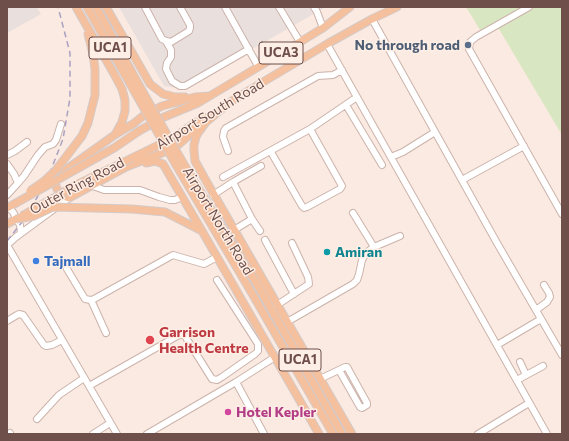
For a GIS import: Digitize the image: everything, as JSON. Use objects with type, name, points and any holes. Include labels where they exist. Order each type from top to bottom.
[{"type":"main road","name":"UCA1","points":[[76,7],[122,89],[125,106],[124,116],[116,134]]},
{"type":"main road","name":"Airport North Road","points":[[87,7],[176,165],[333,434]]},
{"type":"main road","name":"Airport North Road","points":[[96,7],[182,161],[258,286],[342,434]]},
{"type":"main road","name":"UCA1","points":[[106,7],[150,84],[159,91],[170,96],[195,97]]},
{"type":"main road","name":"Airport South Road","points":[[138,131],[209,96],[323,28],[350,7]]},
{"type":"main road","name":"Airport South Road","points":[[148,150],[175,137],[204,117],[327,44],[397,7]]},
{"type":"main road","points":[[16,203],[26,193],[43,182],[56,170],[82,136],[88,123],[95,95],[95,69],[93,54],[84,22]]},
{"type":"main road","points":[[69,198],[63,196],[57,189],[55,183],[57,176],[116,134],[157,108],[195,97],[209,96]]},
{"type":"main road","name":"Airport North Road","points":[[229,103],[204,125],[196,137],[194,145],[195,161],[352,434]]},
{"type":"main road","points":[[126,167],[172,149],[187,137],[204,117]]},
{"type":"main road","name":"Outer Ring Road","points":[[8,207],[114,148],[138,131]]},
{"type":"main road","name":"Outer Ring Road","points":[[7,224],[78,184],[148,150]]},
{"type":"main road","name":"Airport North Road","points":[[126,167],[155,161],[163,164],[319,434]]},
{"type":"main road","name":"UCA1","points":[[69,198],[126,167]]},
{"type":"main road","points":[[16,219],[34,216],[53,207],[132,208],[165,212],[202,231]]},
{"type":"main road","points":[[322,415],[326,434]]},
{"type":"street","points":[[145,7],[162,39],[166,41],[171,50],[171,57],[167,63],[166,69],[172,81],[180,86],[185,86],[249,49]]},
{"type":"street","points":[[166,41],[170,42],[189,31],[190,25],[180,7]]},
{"type":"street","points":[[225,7],[258,66]]},
{"type":"street","points":[[279,7],[300,42]]},
{"type":"street","points":[[314,7],[323,28]]},
{"type":"street","points":[[529,7],[476,36],[470,42],[469,49],[562,214]]},
{"type":"street","points":[[372,19],[562,355]]},
{"type":"street","points":[[327,44],[392,157],[529,403],[548,434]]},
{"type":"street","points":[[228,151],[223,137],[226,128],[318,76],[333,75],[342,70]]},
{"type":"street","points":[[223,177],[310,130],[357,97]]},
{"type":"street","points":[[346,106],[382,165]]},
{"type":"street","points":[[7,195],[24,176],[44,147],[53,144],[56,140],[61,124]]},
{"type":"street","points":[[271,152],[304,208],[340,189],[342,186],[310,130]]},
{"type":"street","points":[[392,157],[403,152],[435,132]]},
{"type":"street","points":[[7,155],[27,142]]},
{"type":"street","points":[[462,180],[524,146]]},
{"type":"street","points":[[7,164],[18,183]]},
{"type":"street","points":[[213,194],[261,166]]},
{"type":"street","points":[[233,182],[252,219],[260,231]]},
{"type":"street","points":[[93,186],[104,190],[140,190],[170,200],[175,200],[182,197]]},
{"type":"street","points":[[69,198],[7,245],[117,434]]},
{"type":"street","points":[[8,207],[13,212],[20,225],[21,233]]},
{"type":"street","points":[[352,213],[374,248]]},
{"type":"street","points":[[234,230],[252,219]]},
{"type":"street","points":[[287,322],[353,284],[359,274],[362,260],[366,253],[400,236]]},
{"type":"street","points":[[266,240],[294,294]]},
{"type":"street","points":[[277,305],[309,284],[308,276],[292,243]]},
{"type":"street","points":[[67,269],[85,299],[91,300],[174,255],[204,264],[217,257]]},
{"type":"street","points":[[89,386],[182,335],[185,336],[212,379],[217,380],[255,354],[258,351],[258,344],[217,280]]},
{"type":"street","points":[[536,310],[547,302],[550,297],[544,286]]},
{"type":"street","points":[[91,300],[106,333]]},
{"type":"street","points":[[7,321],[17,314],[22,315],[46,346],[62,340]]},
{"type":"street","points":[[497,345],[541,319]]},
{"type":"street","points":[[147,434],[236,382],[274,357]]},
{"type":"street","points":[[520,362],[526,375]]},
{"type":"street","points":[[517,380],[543,366]]},
{"type":"street","points":[[320,379],[345,367],[349,368],[368,402],[367,405],[362,408],[360,407],[339,370]]},
{"type":"street","points":[[38,419],[59,395],[84,378]]},
{"type":"street","points":[[236,382],[264,434]]},
{"type":"street","points":[[478,434],[529,403]]},
{"type":"street","points":[[93,434],[110,423]]},
{"type":"shaded area","points":[[7,7],[37,7],[41,14],[7,33]]},
{"type":"shaded area","points":[[119,7],[326,7],[182,89],[164,86]]},
{"type":"green space","points":[[466,7],[562,7],[562,135],[499,29],[482,33]]},
{"type":"railway","points":[[7,241],[26,217],[47,180],[63,139],[70,98],[70,53],[58,7]]},
{"type":"place","name":"No through road","points":[[468,45]]},
{"type":"place","name":"Amiran","points":[[327,252]]},
{"type":"place","name":"Tajmall","points":[[36,261]]},
{"type":"place","name":"Garrison Health Centre","points":[[150,340]]},
{"type":"place","name":"Hotel Kepler","points":[[228,412]]}]
